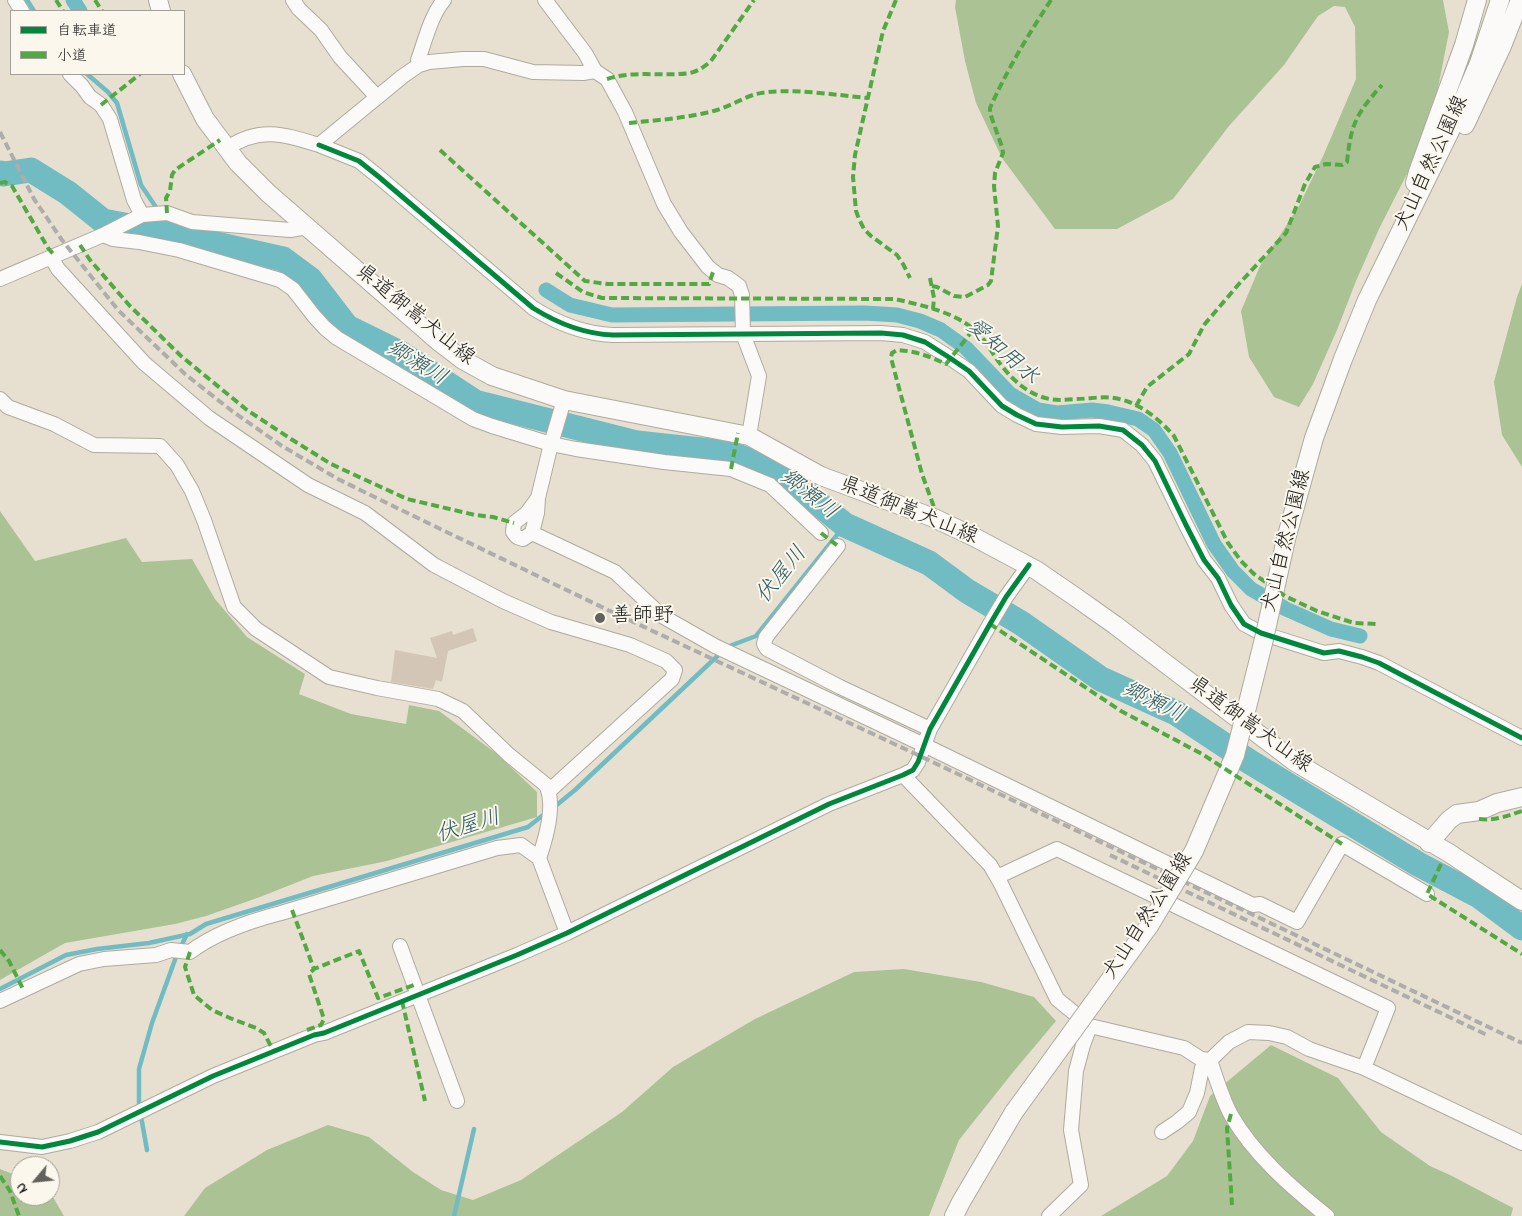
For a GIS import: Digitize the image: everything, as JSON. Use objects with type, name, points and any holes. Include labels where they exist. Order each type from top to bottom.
[{"type":"main road","points":[[1407,220],[1418,172],[1464,45],[1477,0]]},
{"type":"main road","name":"犬山自然公園線","points":[[954,1216],[1014,1112],[1149,926],[1194,851],[1235,754],[1264,639],[1286,539],[1314,438],[1367,300],[1391,255],[1450,131],[1479,63],[1500,0]]},
{"type":"main road","points":[[1391,255],[1427,206],[1502,46],[1520,0]]},
{"type":"main road","name":"県道御嵩犬山線","points":[[183,75],[205,119],[238,163],[268,193],[438,341],[463,360],[492,376],[563,405],[749,436],[821,476],[934,518],[1029,566],[1115,625],[1295,762],[1449,854],[1522,901]]},
{"type":"main road","points":[[1429,843],[1449,820],[1457,814],[1479,811],[1496,803],[1522,797]]},
{"type":"street","points":[[293,0],[299,9],[321,30],[340,56],[377,97]]},
{"type":"street","points":[[419,65],[418,60],[433,21],[444,0]]},
{"type":"street","points":[[545,0],[585,53],[595,71],[607,79],[664,204],[681,232],[708,267],[718,275],[728,278],[739,286],[742,295],[744,334],[759,376],[749,436]]},
{"type":"street","points":[[319,145],[419,65],[438,61],[477,59],[495,61],[533,72],[583,73],[595,71]]},
{"type":"street","points":[[71,75],[90,97],[101,105],[110,119],[134,200],[145,215]]},
{"type":"street","points":[[226,149],[242,139],[257,134],[274,133],[319,145],[359,162],[380,177],[533,308],[562,324],[598,334],[881,333],[902,335],[925,342],[950,358],[968,372],[1002,406],[1036,424],[1062,427],[1099,426],[1122,430],[1142,445],[1156,461],[1204,560],[1218,578],[1231,605],[1244,624],[1261,633],[1324,653],[1339,651],[1379,663],[1522,738]]},
{"type":"street","points":[[0,279],[106,234],[145,215],[167,212],[192,222],[290,230],[308,227]]},
{"type":"street","points":[[106,234],[113,240],[139,242],[180,250],[280,280],[293,289],[325,328],[351,348],[473,419],[551,444],[576,449],[664,462],[731,469],[770,485],[821,533]]},
{"type":"street","points":[[51,257],[58,269],[144,363],[209,418],[308,486],[366,514],[434,565],[503,601],[551,622],[630,645],[666,661],[675,670],[672,679],[549,791]]},
{"type":"street","points":[[0,399],[8,407],[54,424],[94,445],[160,446],[177,465],[192,491],[234,607],[256,629],[329,677],[377,688],[438,698],[463,711],[509,755],[546,786],[549,791],[550,824],[539,858]]},
{"type":"street","points":[[538,498],[527,513],[514,523],[513,532],[517,537],[523,539],[532,533],[551,444],[563,405]]},
{"type":"street","points":[[532,533],[615,572],[662,616],[715,646],[1253,905],[1260,904],[1297,922],[1342,844],[1428,894]]},
{"type":"street","points":[[838,546],[766,637],[764,644],[767,649],[840,687],[930,729]]},
{"type":"street","points":[[0,1142],[42,1147],[98,1132],[213,1076],[517,955],[828,804],[913,770],[918,762],[930,729],[1006,597],[1029,566]]},
{"type":"street","points":[[903,775],[990,864],[1056,999],[1090,1026],[1184,1048],[1201,1059],[1210,1060]]},
{"type":"street","points":[[0,1000],[79,964],[104,958],[156,955],[171,950],[190,952],[201,944],[255,920],[497,848],[521,845],[539,858],[567,932]]},
{"type":"street","points":[[997,878],[1057,849],[1388,1008],[1364,1068]]},
{"type":"street","points":[[400,946],[457,1101]]},
{"type":"street","points":[[1049,1216],[1081,1185],[1071,1130],[1076,1071],[1082,1045],[1090,1026]]},
{"type":"street","points":[[1162,1132],[1188,1112],[1196,1093],[1202,1068],[1229,1042],[1248,1032],[1269,1033],[1287,1037],[1309,1049],[1364,1068],[1522,1143]]},
{"type":"street","points":[[1210,1060],[1231,1114],[1258,1153],[1327,1216]]},
{"type":"path","points":[[613,640],[636,592]]},
{"type":"green space","points":[[956,0],[1443,0],[1449,32],[1438,88],[1410,168],[1379,229],[1313,384],[1299,407],[1274,397],[1249,357],[1241,311],[1260,266],[1299,206],[1324,154],[1356,79],[1355,27],[1345,7],[1334,6],[1318,16],[1284,65],[1229,126],[1173,199],[1117,229],[1055,229],[1002,158],[976,103],[965,61],[955,7]]},
{"type":"green space","points":[[1522,284],[1522,467],[1502,435],[1494,382]]},
{"type":"green space","points":[[0,511],[35,561],[126,538],[142,562],[192,559],[215,599],[247,637],[305,674],[299,694],[351,714],[406,724],[409,705],[439,711],[497,754],[537,792],[537,817],[387,861],[313,876],[206,916],[175,924],[65,943],[0,980]]},
{"type":"green space","points":[[904,969],[981,982],[1034,997],[1056,1021],[959,1140],[929,1216],[184,1216],[205,1188],[267,1150],[328,1125],[369,1137],[413,1172],[441,1190],[473,1200],[521,1180],[622,1112],[673,1067],[755,1019],[854,972]]},
{"type":"green space","points":[[1271,1045],[1338,1078],[1381,1132],[1430,1166],[1513,1208],[1511,1216],[1101,1216],[1167,1176],[1193,1141],[1210,1096]]},
{"type":"green space","points":[[0,1169],[10,1173],[10,1206],[58,1206],[64,1216],[0,1216]]},
{"type":"building","points":[[473,628],[477,641],[448,651],[442,682],[436,680],[433,689],[391,682],[395,650],[437,658],[430,638],[452,631],[453,635]]},
{"type":"waterway","points":[[27,0],[33,10]]},
{"type":"waterway","name":"愛知用水","points":[[73,0],[79,10]]},
{"type":"waterway","points":[[88,75],[108,92],[117,103],[141,185],[168,225],[167,233]]},
{"type":"waterway","name":"郷瀬川","points":[[0,173],[31,170],[68,193],[103,221],[283,259],[310,279],[347,327],[400,353],[475,402],[637,443],[729,453],[779,472],[845,525],[929,563],[967,591],[1021,623],[1101,679],[1176,713],[1250,762],[1418,864],[1479,896],[1522,928]]},
{"type":"waterway","name":"愛知用水","points":[[546,290],[570,305],[612,315],[865,313],[897,315],[920,321],[941,330],[966,348],[1010,394],[1038,410],[1057,413],[1092,410],[1108,412],[1138,419],[1154,430],[1170,453],[1214,544],[1233,571],[1251,589],[1286,609],[1331,629],[1360,636]]},
{"type":"waterway","name":"伏屋川","points":[[553,808],[575,790],[727,647],[756,636],[845,525]]},
{"type":"waterway","name":"伏屋川","points":[[0,989],[66,955],[97,949],[149,943],[190,934],[206,924],[528,827],[547,812]]},
{"type":"waterway","points":[[147,1150],[139,1105],[139,1069],[152,1023],[176,957],[187,934]]},
{"type":"waterway","points":[[454,1216],[474,1129]]},
{"type":"railway","points":[[0,132],[34,199],[62,240],[118,310],[185,374],[232,411],[282,446],[338,479],[610,611],[920,756],[1522,1043]]},
{"type":"railway","points":[[1110,855],[1487,1035]]},
{"type":"marked path","points":[[56,0],[62,10]]},
{"type":"marked path","points":[[95,0],[101,10]]},
{"type":"marked path","points":[[607,79],[638,74],[690,73],[699,70],[711,61],[754,0]]},
{"type":"marked path","points":[[896,0],[883,31],[855,155],[853,177],[856,211],[864,229],[897,255],[910,278]]},
{"type":"marked path","points":[[932,286],[954,296],[965,297],[988,285],[991,281],[998,226],[994,186],[995,173],[1003,153],[990,108],[1018,53],[1051,0]]},
{"type":"marked path","points":[[101,105],[139,75]]},
{"type":"marked path","points":[[1136,406],[1147,387],[1189,354],[1204,325],[1286,233],[1305,184],[1315,167],[1326,164],[1342,165],[1347,162],[1350,138],[1356,120],[1366,104],[1382,85]]},
{"type":"marked path","points":[[629,123],[706,113],[756,94],[768,92],[811,92],[868,98]]},
{"type":"marked path","points":[[167,213],[166,198],[170,191],[172,175],[175,170],[220,140]]},
{"type":"marked path","points":[[440,150],[585,281],[608,284],[709,284],[713,272]]},
{"type":"marked path","points":[[0,183],[5,182],[12,186],[48,248],[55,256]]},
{"type":"marked path","points":[[80,245],[90,260],[129,305],[181,356],[247,410],[291,439],[331,464],[407,499],[514,523]]},
{"type":"marked path","points":[[556,273],[583,292],[602,298],[895,299],[928,307],[950,315],[978,333],[1009,374],[1034,394],[1059,400],[1100,397],[1114,398],[1132,403],[1147,412],[1174,436],[1228,543],[1241,561],[1254,574],[1285,596],[1317,611],[1354,623],[1376,624]]},
{"type":"marked path","points":[[930,278],[934,298],[933,309]]},
{"type":"marked path","points":[[934,518],[935,510],[922,474],[891,358],[892,353],[897,350],[910,351],[946,364],[973,330]]},
{"type":"marked path","points":[[731,469],[738,433]]},
{"type":"marked path","points":[[821,533],[838,546]]},
{"type":"marked path","points":[[990,624],[1121,711],[1202,754],[1342,844]]},
{"type":"marked path","points":[[1479,819],[1496,819],[1522,811]]},
{"type":"marked path","points":[[1441,864],[1427,894],[1522,954]]},
{"type":"marked path","points":[[292,910],[314,969],[359,951],[378,998],[414,985]]},
{"type":"marked path","points":[[0,950],[9,961],[23,989]]},
{"type":"marked path","points":[[190,952],[185,967],[194,995],[212,1010],[264,1033],[274,1052]]},
{"type":"marked path","points":[[307,1030],[321,1025],[324,1019],[309,974],[314,969]]},
{"type":"marked path","points":[[402,1001],[425,1101]]},
{"type":"marked path","points":[[1231,1114],[1227,1128],[1232,1205]]},
{"type":"marked path","points":[[0,1176],[10,1191],[19,1216]]},
{"type":"cycle path","points":[[319,145],[359,161],[533,308],[571,327],[613,335],[881,333],[903,335],[925,342],[950,358],[969,371],[1002,406],[1036,424],[1062,427],[1099,426],[1123,430],[1142,445],[1155,461],[1204,560],[1218,578],[1231,605],[1244,624],[1261,633],[1324,653],[1339,651],[1379,663],[1522,738]]},
{"type":"cycle path","points":[[0,1142],[42,1147],[98,1132],[213,1076],[314,1035],[324,1033],[567,933],[829,804],[913,770],[918,762],[930,729],[1006,597],[1029,565]]},
{"type":"place","name":"善師野","points":[[600,618]]}]
